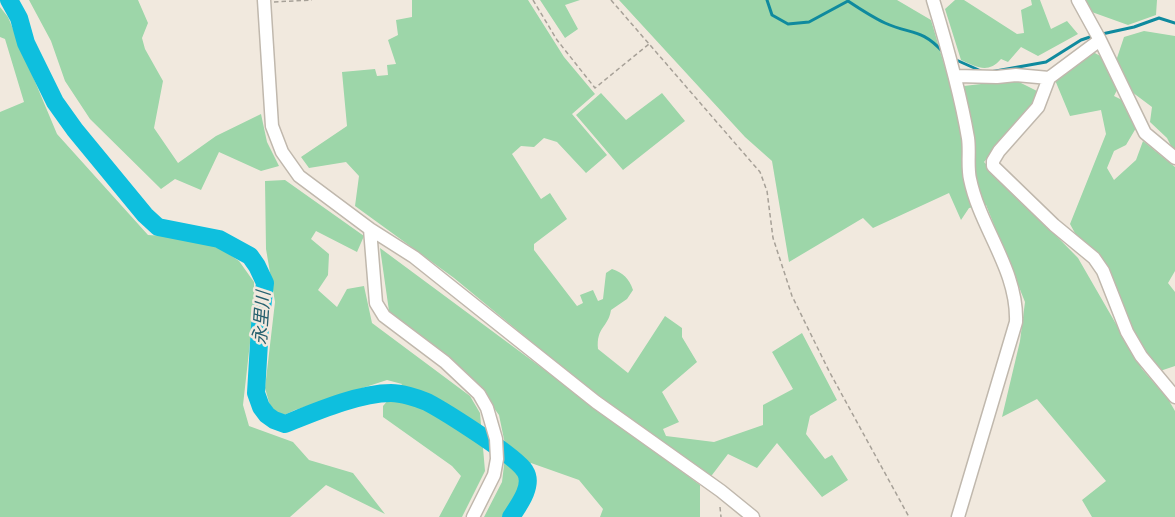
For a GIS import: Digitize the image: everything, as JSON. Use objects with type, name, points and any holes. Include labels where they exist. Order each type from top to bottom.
[{"type":"street","points":[[933,0],[956,76],[968,141],[969,178],[981,213],[1011,282],[1017,306],[1016,322],[958,517]]},
{"type":"street","points":[[1078,0],[1098,36],[1144,133],[1175,158]]},
{"type":"street","points":[[264,1],[272,126],[282,152],[299,176],[370,229],[414,257],[596,402],[721,491],[753,517]]},
{"type":"street","points":[[1098,36],[1049,78],[1038,107],[999,151],[993,160],[993,166],[1054,225],[1094,258],[1103,271],[1127,332],[1140,356],[1175,397]]},
{"type":"street","points":[[956,76],[1016,75],[1049,78]]},
{"type":"street","points":[[370,229],[376,303],[379,310],[445,362],[479,394],[487,408],[496,439],[497,459],[494,475],[473,517]]},
{"type":"path","points":[[264,1],[312,0]]},
{"type":"path","points":[[533,0],[557,40],[595,88],[650,43]]},
{"type":"path","points":[[611,0],[760,172],[767,191],[773,238],[792,296],[829,372],[909,517]]},
{"type":"green space","points":[[29,0],[138,0],[148,23],[142,38],[145,49],[163,81],[154,128],[178,163],[216,136],[261,114],[267,142],[279,166],[261,171],[219,152],[201,190],[175,179],[161,189],[90,119],[65,81],[51,41]]},
{"type":"green space","points":[[412,0],[528,0],[564,57],[595,94],[572,114],[607,155],[586,173],[557,142],[544,138],[534,147],[521,146],[512,154],[541,199],[550,193],[567,219],[534,244],[534,250],[577,306],[583,303],[580,295],[593,290],[598,301],[603,299],[606,273],[612,269],[625,276],[630,282],[633,290],[627,299],[611,310],[600,332],[598,349],[628,373],[665,316],[682,328],[682,337],[697,362],[662,392],[679,422],[663,429],[666,436],[714,442],[763,425],[763,405],[793,389],[772,352],[802,333],[837,400],[810,416],[806,434],[825,459],[832,455],[848,480],[822,497],[777,443],[757,468],[728,454],[709,479],[614,410],[454,278],[355,206],[359,176],[346,162],[309,168],[301,157],[347,126],[342,72],[375,69],[377,76],[388,75],[387,65],[396,64],[388,40],[398,35],[396,20],[412,17]]},
{"type":"green space","points":[[540,0],[580,0],[565,5],[578,29],[565,38]]},
{"type":"green space","points":[[619,0],[897,0],[931,20],[949,81],[964,86],[1015,80],[1037,91],[1037,103],[984,162],[1078,258],[1142,369],[1168,399],[1175,411],[1175,517],[1092,517],[1082,500],[1106,481],[1037,399],[1002,417],[1020,341],[1025,302],[986,205],[969,208],[961,220],[949,193],[873,228],[863,218],[789,262],[772,161],[745,137]]},
{"type":"green space","points":[[955,0],[964,0],[1017,34],[1024,33],[1021,10],[1032,5],[1031,0],[1040,0],[1051,29],[1067,21],[1078,34],[1038,56],[1021,47],[1008,62],[1001,59],[987,68],[977,67],[961,60],[945,9]]},
{"type":"green space","points":[[1084,0],[1157,0],[1156,15],[1128,25],[1089,11]]},
{"type":"green space","points":[[0,7],[8,17],[57,134],[148,235],[193,238],[220,248],[239,261],[254,282],[254,307],[243,405],[249,426],[293,442],[309,460],[353,473],[385,514],[326,485],[290,517],[0,517],[0,112],[24,102],[5,39],[0,37]]},
{"type":"green space","points":[[1144,31],[1175,36],[1175,149],[1150,122],[1152,107],[1128,89],[1116,61],[1124,37]]},
{"type":"green space","points":[[1093,52],[1104,58],[1117,90],[1114,96],[1122,100],[1136,128],[1126,145],[1114,151],[1107,168],[1114,180],[1136,160],[1143,141],[1175,167],[1175,271],[1168,283],[1175,292],[1175,366],[1160,371],[1137,343],[1107,267],[1076,235],[1070,224],[1106,134],[1101,110],[1070,116],[1055,80]]},
{"type":"green space","points":[[601,93],[626,120],[662,93],[685,121],[623,170],[576,115]]},
{"type":"green space","points":[[285,180],[364,236],[357,252],[316,231],[311,239],[329,254],[328,275],[318,290],[337,307],[347,289],[364,286],[372,323],[470,396],[480,413],[485,471],[462,517],[439,517],[461,476],[452,466],[383,417],[383,406],[402,384],[387,380],[282,416],[271,409],[265,388],[275,302],[266,249],[265,181]]},
{"type":"green space","points":[[380,248],[700,485],[700,517],[600,517],[603,509],[579,480],[531,463],[521,474],[521,485],[502,517],[484,517],[502,482],[506,449],[499,415],[477,385],[401,324],[389,311]]},
{"type":"waterway","name":"永里川","points":[[9,0],[19,18],[26,43],[55,102],[145,215],[158,227],[219,239],[250,256],[257,266],[265,283],[256,393],[267,415],[285,424],[337,404],[378,394],[400,394],[427,402],[495,445],[525,471],[527,489],[511,517]]},
{"type":"waterway","points":[[767,0],[772,15],[788,24],[809,22],[848,1],[885,23],[922,35],[943,52]]},
{"type":"waterway","points":[[1102,34],[1134,27],[1159,18],[1175,23]]},
{"type":"waterway","points":[[990,72],[1046,62],[1081,40],[1093,36]]},
{"type":"waterway","points":[[954,59],[981,71]]}]
